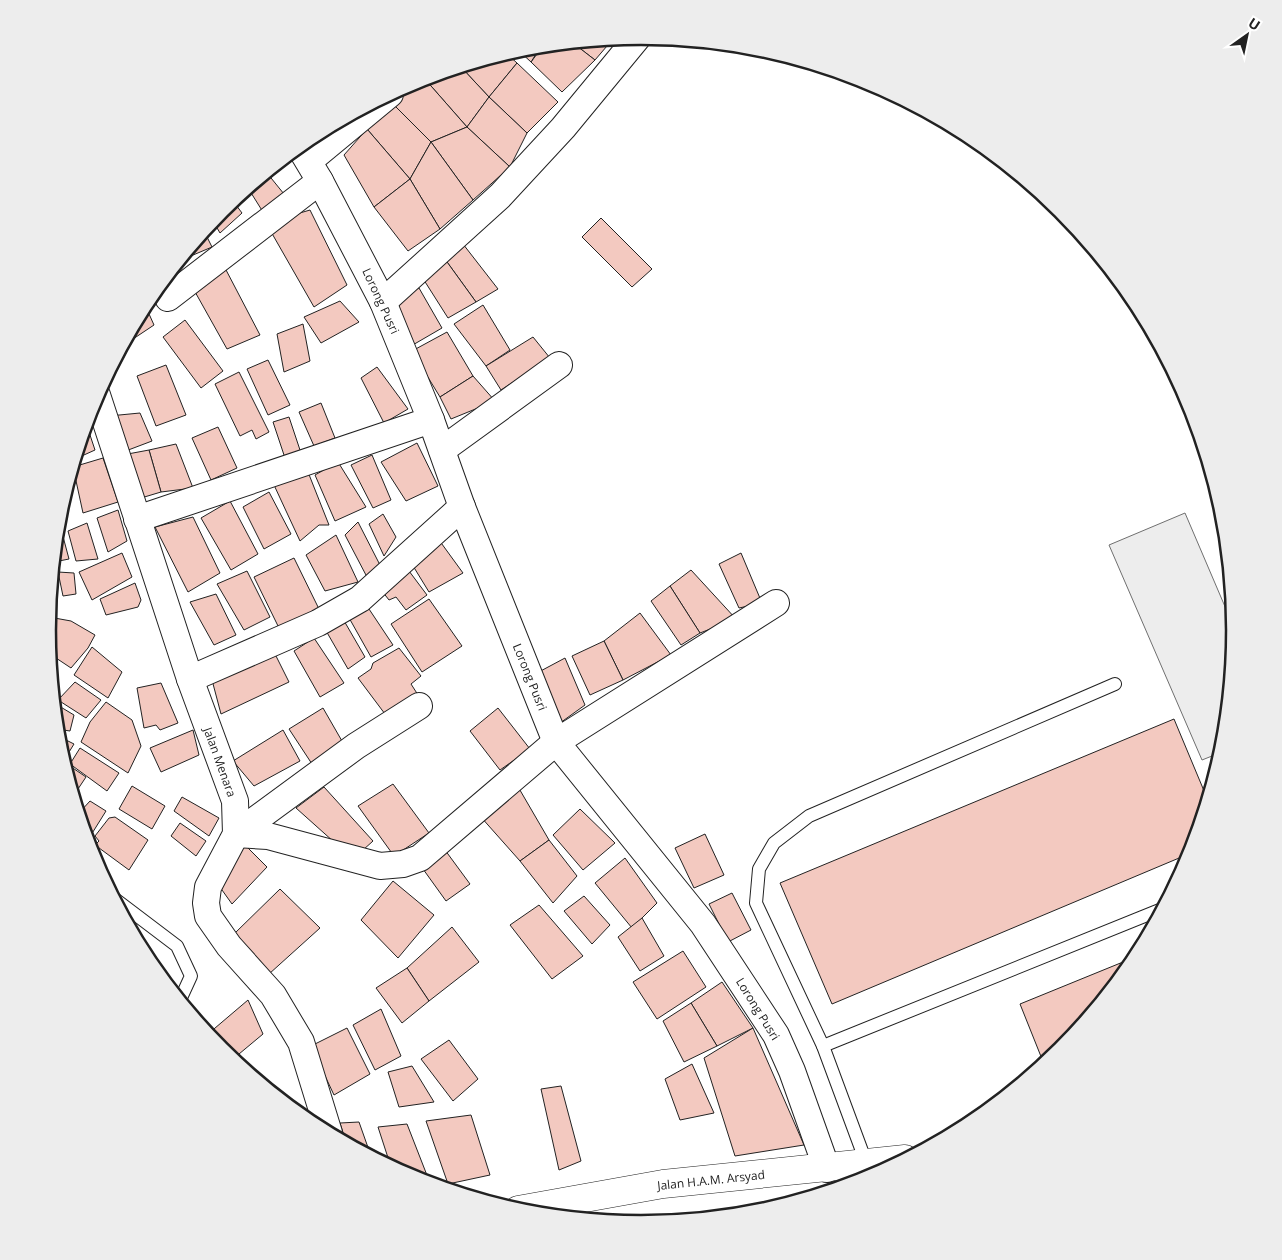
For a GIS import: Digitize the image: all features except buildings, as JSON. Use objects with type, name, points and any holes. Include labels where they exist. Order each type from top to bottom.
[{"type":"highway","name":"Jalan H.A.M. Arsyad","points":[[540,1206],[663,1184],[888,1160]]},
{"type":"street","points":[[383,302],[500,196],[562,128],[631,45]]},
{"type":"street","points":[[168,298],[310,163],[369,112]]},
{"type":"street","name":"Lorong Pusri","points":[[310,163],[383,302],[556,742],[703,924],[776,1035],[792,1072],[827,1168]]},
{"type":"street","points":[[442,450],[559,365]]},
{"type":"street","name":"Jalan Menara","points":[[100,408],[190,679],[235,801],[236,834],[208,887],[206,903],[208,916],[229,946],[273,995],[301,1042],[326,1122]]},
{"type":"street","points":[[137,519],[431,420]]},
{"type":"street","points":[[190,679],[318,624],[360,599],[462,507]]},
{"type":"street","points":[[236,834],[268,836],[380,866],[403,864],[420,858],[556,742],[776,603]]},
{"type":"street","points":[[236,834],[356,746],[419,706]]},
{"type":"lane","points":[[866,1162],[823,1046],[756,904],[759,869],[774,843],[809,816],[1115,684]]},
{"type":"lane","points":[[126,907],[178,946],[190,976],[183,993]]},
{"type":"lane","points":[[823,1046],[1154,912]]},
{"type":"shaded area","points":[[1185,513],[1225,608],[1225,668],[1221,706],[1212,756],[1202,760],[1109,545]]}]
